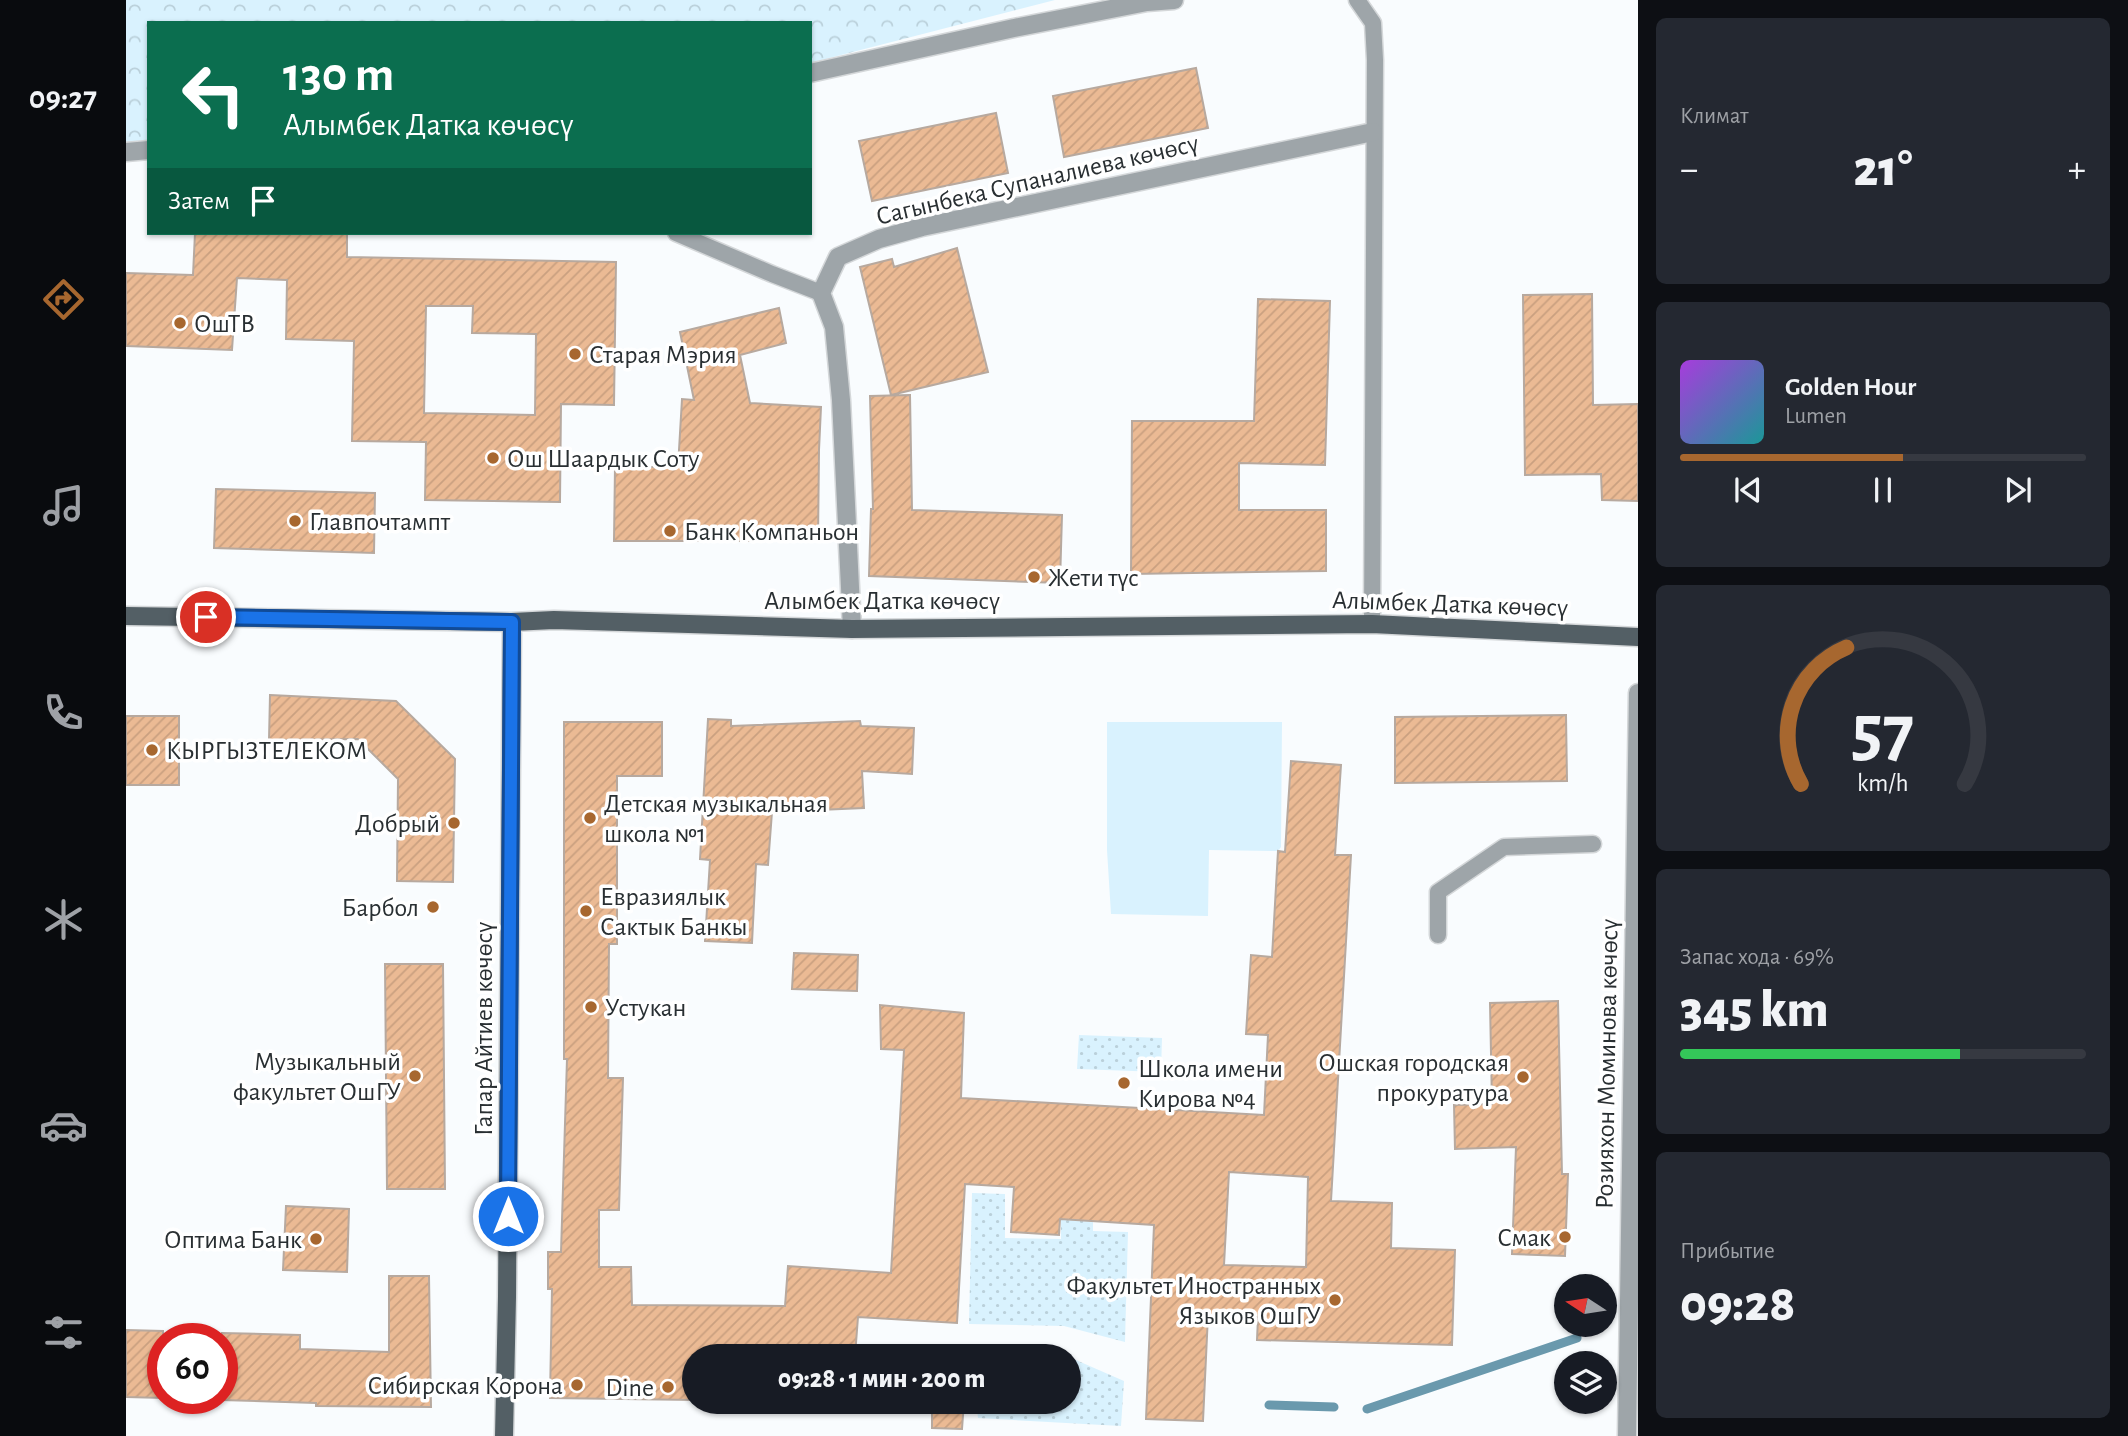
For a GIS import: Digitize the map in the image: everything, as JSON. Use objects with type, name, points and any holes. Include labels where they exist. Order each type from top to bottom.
[{"type":"main road","name":"Алымбек Датка көчөсү","points":[[126,616],[512,622],[554,620],[852,629],[1372,624],[1638,637]]},
{"type":"main road","name":"Гапар Айтиев көчөсү","points":[[504,1436],[512,622]]},
{"type":"street","points":[[812,73],[1014,28],[1147,2],[1174,0]]},
{"type":"street","name":"Сагынбека Супаналиева көчөсү","points":[[821,293],[838,257],[879,239],[922,226],[1373,132]]},
{"type":"street","points":[[126,152],[147,150]]},
{"type":"street","points":[[821,293],[834,327],[852,629]]},
{"type":"street","name":"Розияхон Моминова көчөсү","points":[[1627,1436],[1638,693]]},
{"type":"lane","points":[[1357,0],[1373,23],[1372,624]]},
{"type":"lane","points":[[682,235],[821,293]]},
{"type":"lane","points":[[1438,935],[1438,892],[1504,846],[1593,844]]},
{"type":"green space","points":[[126,0],[1055,0],[812,62],[812,21],[147,21],[147,140],[126,142]]},
{"type":"green space","points":[[1107,722],[1282,722],[1281,847],[1278,851],[1209,850],[1208,916],[1111,914],[1107,850]]},
{"type":"green space","points":[[1079,1035],[1162,1038],[1161,1072],[1077,1069]]},
{"type":"green space","points":[[972,1193],[1005,1194],[1005,1238],[1061,1239],[1061,1198],[1093,1198],[1093,1231],[1128,1232],[1125,1342],[1064,1326],[969,1324]]},
{"type":"green space","points":[[1081,1362],[1124,1381],[1121,1426],[978,1418],[978,1414],[1081,1414]]},
{"type":"building","points":[[1196,68],[1208,128],[1064,157],[1053,96]]},
{"type":"building","points":[[996,113],[1008,173],[872,201],[859,141]]},
{"type":"building","points":[[195,235],[347,235],[347,257],[616,262],[614,405],[561,404],[560,502],[425,500],[426,442],[352,441],[354,341],[286,339],[287,280],[237,278],[232,350],[126,346],[126,273],[193,275]],"holes":[[[426,306],[473,306],[472,333],[536,334],[535,415],[424,413]]]},
{"type":"building","points":[[957,248],[988,372],[891,395],[860,267],[892,259],[894,267]]},
{"type":"building","points":[[1592,294],[1593,405],[1638,404],[1638,501],[1602,500],[1601,474],[1525,475],[1523,295]]},
{"type":"building","points":[[1258,299],[1330,301],[1325,465],[1239,463],[1239,510],[1326,510],[1326,571],[1131,574],[1132,421],[1254,421]]},
{"type":"building","points":[[779,308],[786,343],[740,355],[750,403],[821,407],[818,541],[614,541],[615,467],[678,467],[682,399],[694,400],[680,332]]},
{"type":"building","points":[[910,395],[912,510],[1062,515],[1060,583],[869,576],[873,509],[870,396]]},
{"type":"building","name":"Главпочтампт","points":[[216,489],[375,493],[374,553],[214,548]]},
{"type":"building","points":[[270,695],[396,701],[455,759],[453,882],[397,881],[398,779],[358,739],[269,740]]},
{"type":"building","points":[[1566,715],[1567,781],[1395,783],[1395,717]]},
{"type":"building","name":"КЫРГЫЗТЕЛЕКОМ","points":[[126,716],[179,716],[179,785],[126,785]]},
{"type":"building","points":[[708,719],[731,720],[731,726],[860,721],[861,726],[914,728],[912,774],[862,771],[864,808],[772,812],[768,865],[756,864],[752,943],[705,941],[710,860],[700,859]]},
{"type":"building","points":[[564,722],[662,722],[662,776],[617,776],[617,944],[609,944],[608,1078],[623,1078],[619,1210],[599,1210],[599,1267],[631,1267],[632,1305],[785,1306],[788,1266],[891,1273],[904,1050],[881,1049],[880,1005],[964,1013],[961,1098],[1264,1115],[1268,1035],[1246,1034],[1251,955],[1272,957],[1278,851],[1285,852],[1291,761],[1341,765],[1335,855],[1351,855],[1331,1201],[1392,1203],[1391,1248],[1455,1250],[1452,1345],[1257,1340],[1258,1317],[1208,1315],[1203,1421],[1146,1419],[1154,1225],[1060,1219],[1059,1235],[1011,1232],[1014,1187],[965,1184],[957,1323],[858,1317],[856,1344],[682,1344],[682,1400],[550,1398],[552,1289],[548,1289],[548,1252],[561,1252],[567,1059],[564,1059]],"holes":[[[1229,1172],[1308,1177],[1306,1267],[1224,1265]]]},
{"type":"building","points":[[794,953],[858,955],[857,991],[792,989]]},
{"type":"building","name":"Музыкальный факультет ОшГУ","points":[[385,964],[443,964],[445,1189],[387,1189]]},
{"type":"building","points":[[1558,1001],[1562,1174],[1568,1174],[1565,1256],[1512,1254],[1516,1147],[1455,1149],[1454,1105],[1492,1104],[1490,1003]]},
{"type":"building","name":"Оптима Банк","points":[[286,1206],[349,1209],[347,1272],[283,1270]]},
{"type":"building","points":[[389,1276],[429,1276],[431,1407],[316,1406],[316,1403],[238,1401],[238,1333],[300,1335],[300,1349],[389,1352]]},
{"type":"building","points":[[126,1330],[147,1331],[147,1398],[126,1397]]},
{"type":"building","points":[[932,1414],[963,1414],[962,1429],[932,1428]]},
{"type":"waterway","points":[[1367,1409],[1577,1338]]},
{"type":"waterway","points":[[1269,1405],[1334,1407]]},
{"type":"place","name":"ОшТВ","points":[[180,323]]},
{"type":"place","name":"Старая Мэрия","points":[[575,354]]},
{"type":"place","name":"Ош Шаардык Соту","points":[[493,458]]},
{"type":"place","name":"Главпочтампт","points":[[295,521]]},
{"type":"place","name":"Банк Компаньон","points":[[670,531]]},
{"type":"place","name":"Жети түс","points":[[1034,577]]},
{"type":"place","name":"КЫРГЫЗТЕЛЕКОМ","points":[[152,750]]},
{"type":"place","name":"Детская музыкальная школа №1","points":[[590,818]]},
{"type":"place","name":"Добрый","points":[[454,823]]},
{"type":"place","name":"Барбол","points":[[433,907]]},
{"type":"place","name":"Евразиялык Сактык Банкы","points":[[586,911]]},
{"type":"place","name":"Устукан","points":[[591,1007]]},
{"type":"place","name":"Музыкальный факультет ОшГУ","points":[[415,1076]]},
{"type":"place","name":"Ошская городская прокуратура","points":[[1523,1077]]},
{"type":"place","name":"Школа имени Кирова №4","points":[[1124,1083]]},
{"type":"place","name":"Смак","points":[[1565,1237]]},
{"type":"place","name":"Оптима Банк","points":[[316,1239]]},
{"type":"place","name":"Факультет Иностранных Языков ОшГУ","points":[[1335,1300]]},
{"type":"place","name":"Сибирская Корона","points":[[577,1385]]},
{"type":"place","name":"Dine","points":[[668,1387]]},
{"type":"route","points":[[206,617],[512,622],[508,1216]]}]
